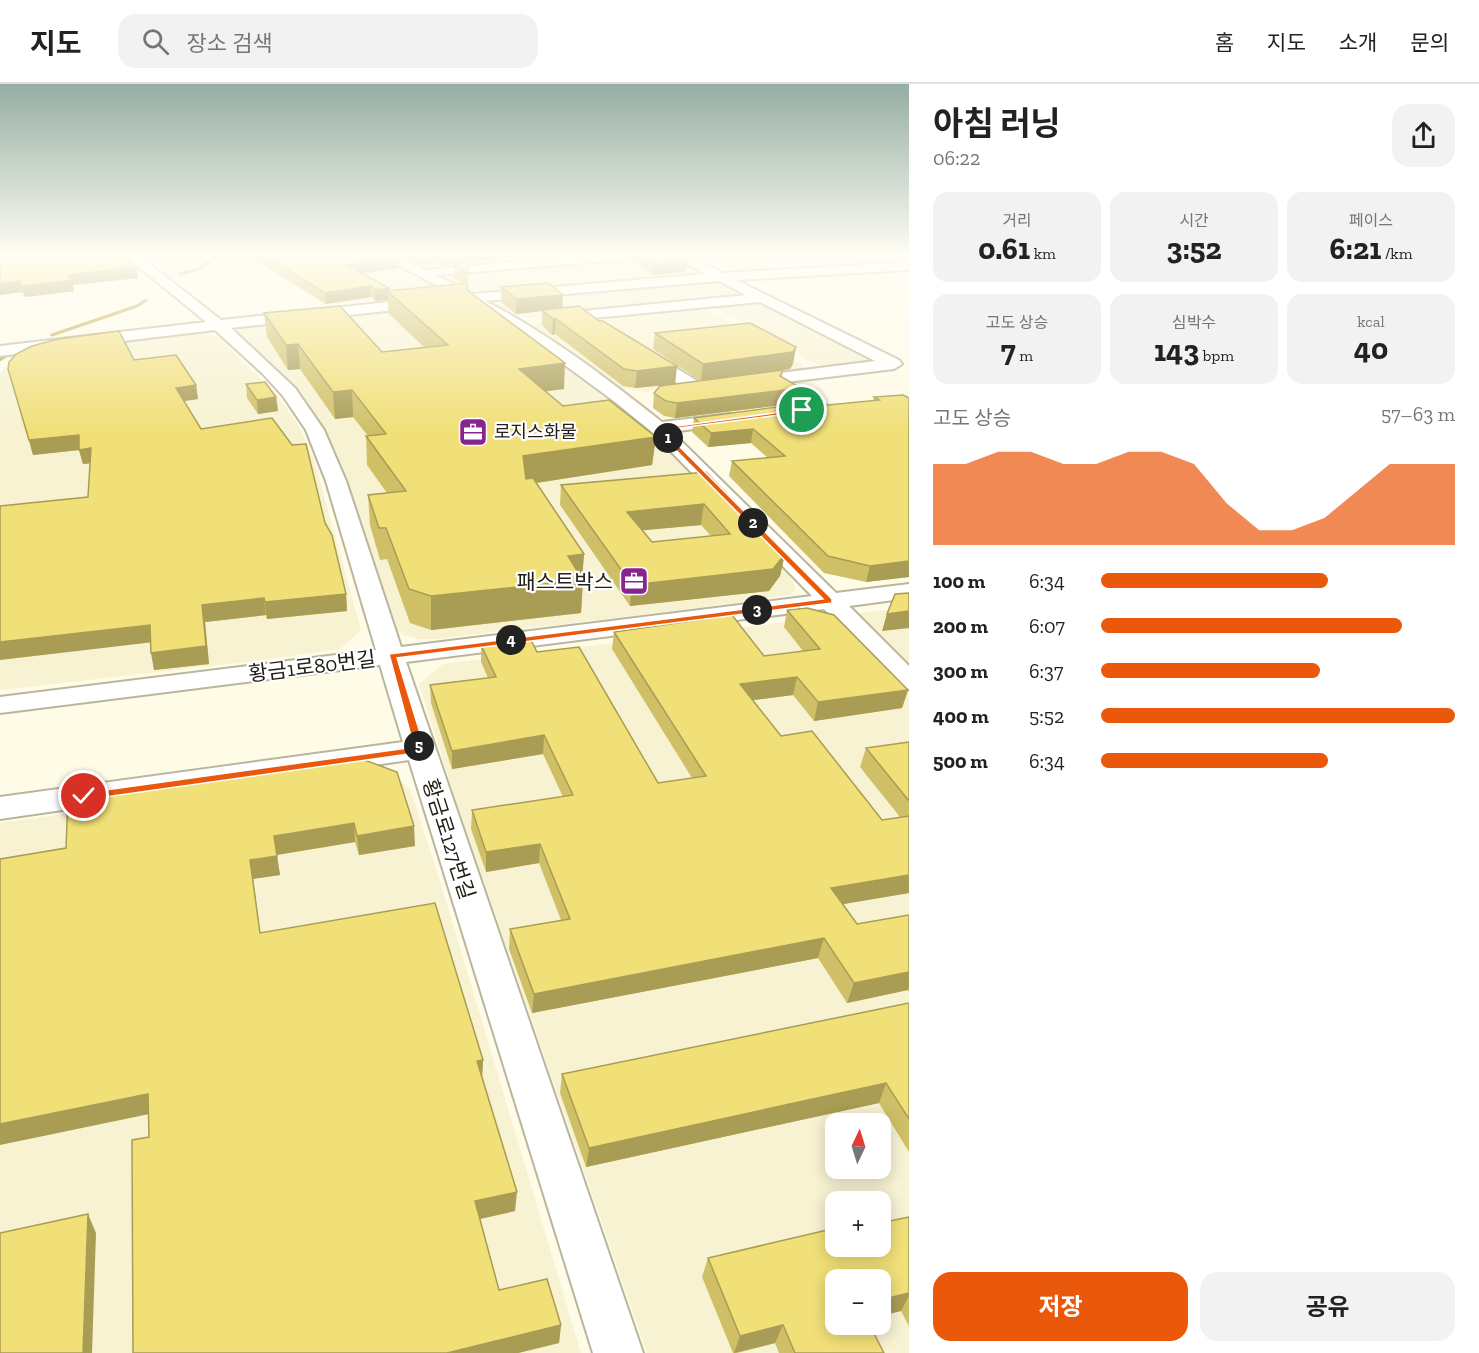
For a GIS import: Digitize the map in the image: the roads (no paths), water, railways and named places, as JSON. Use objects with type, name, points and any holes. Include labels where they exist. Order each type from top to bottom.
[{"type":"street","name":"황금로127번길","points":[[201,313],[231,337],[291,395],[314,429],[336,481],[420,749],[618,1353]]},
{"type":"street","points":[[0,349],[305,313]]},
{"type":"street","points":[[500,313],[514,321],[621,398],[658,429],[909,681]]},
{"type":"street","points":[[514,321],[605,313]]},
{"type":"street","points":[[791,313],[909,371]]},
{"type":"street","points":[[587,315],[607,328]]},
{"type":"street","points":[[627,342],[702,387],[675,391]]},
{"type":"street","points":[[804,361],[824,372]]},
{"type":"street","points":[[731,384],[893,363]]},
{"type":"street","points":[[621,398],[643,396]]},
{"type":"street","points":[[658,429],[747,417]]},
{"type":"street","name":"황금1로80번길","points":[[0,705],[909,591]]},
{"type":"street","points":[[0,808],[420,749]]},
{"type":"waterway","points":[[52,335],[116,313]]},
{"type":"waterway","points":[[0,359],[5,356]]},
{"type":"place","name":"로지스화물","points":[[473,432]]},
{"type":"place","name":"패스트박스","points":[[634,581]]}]
